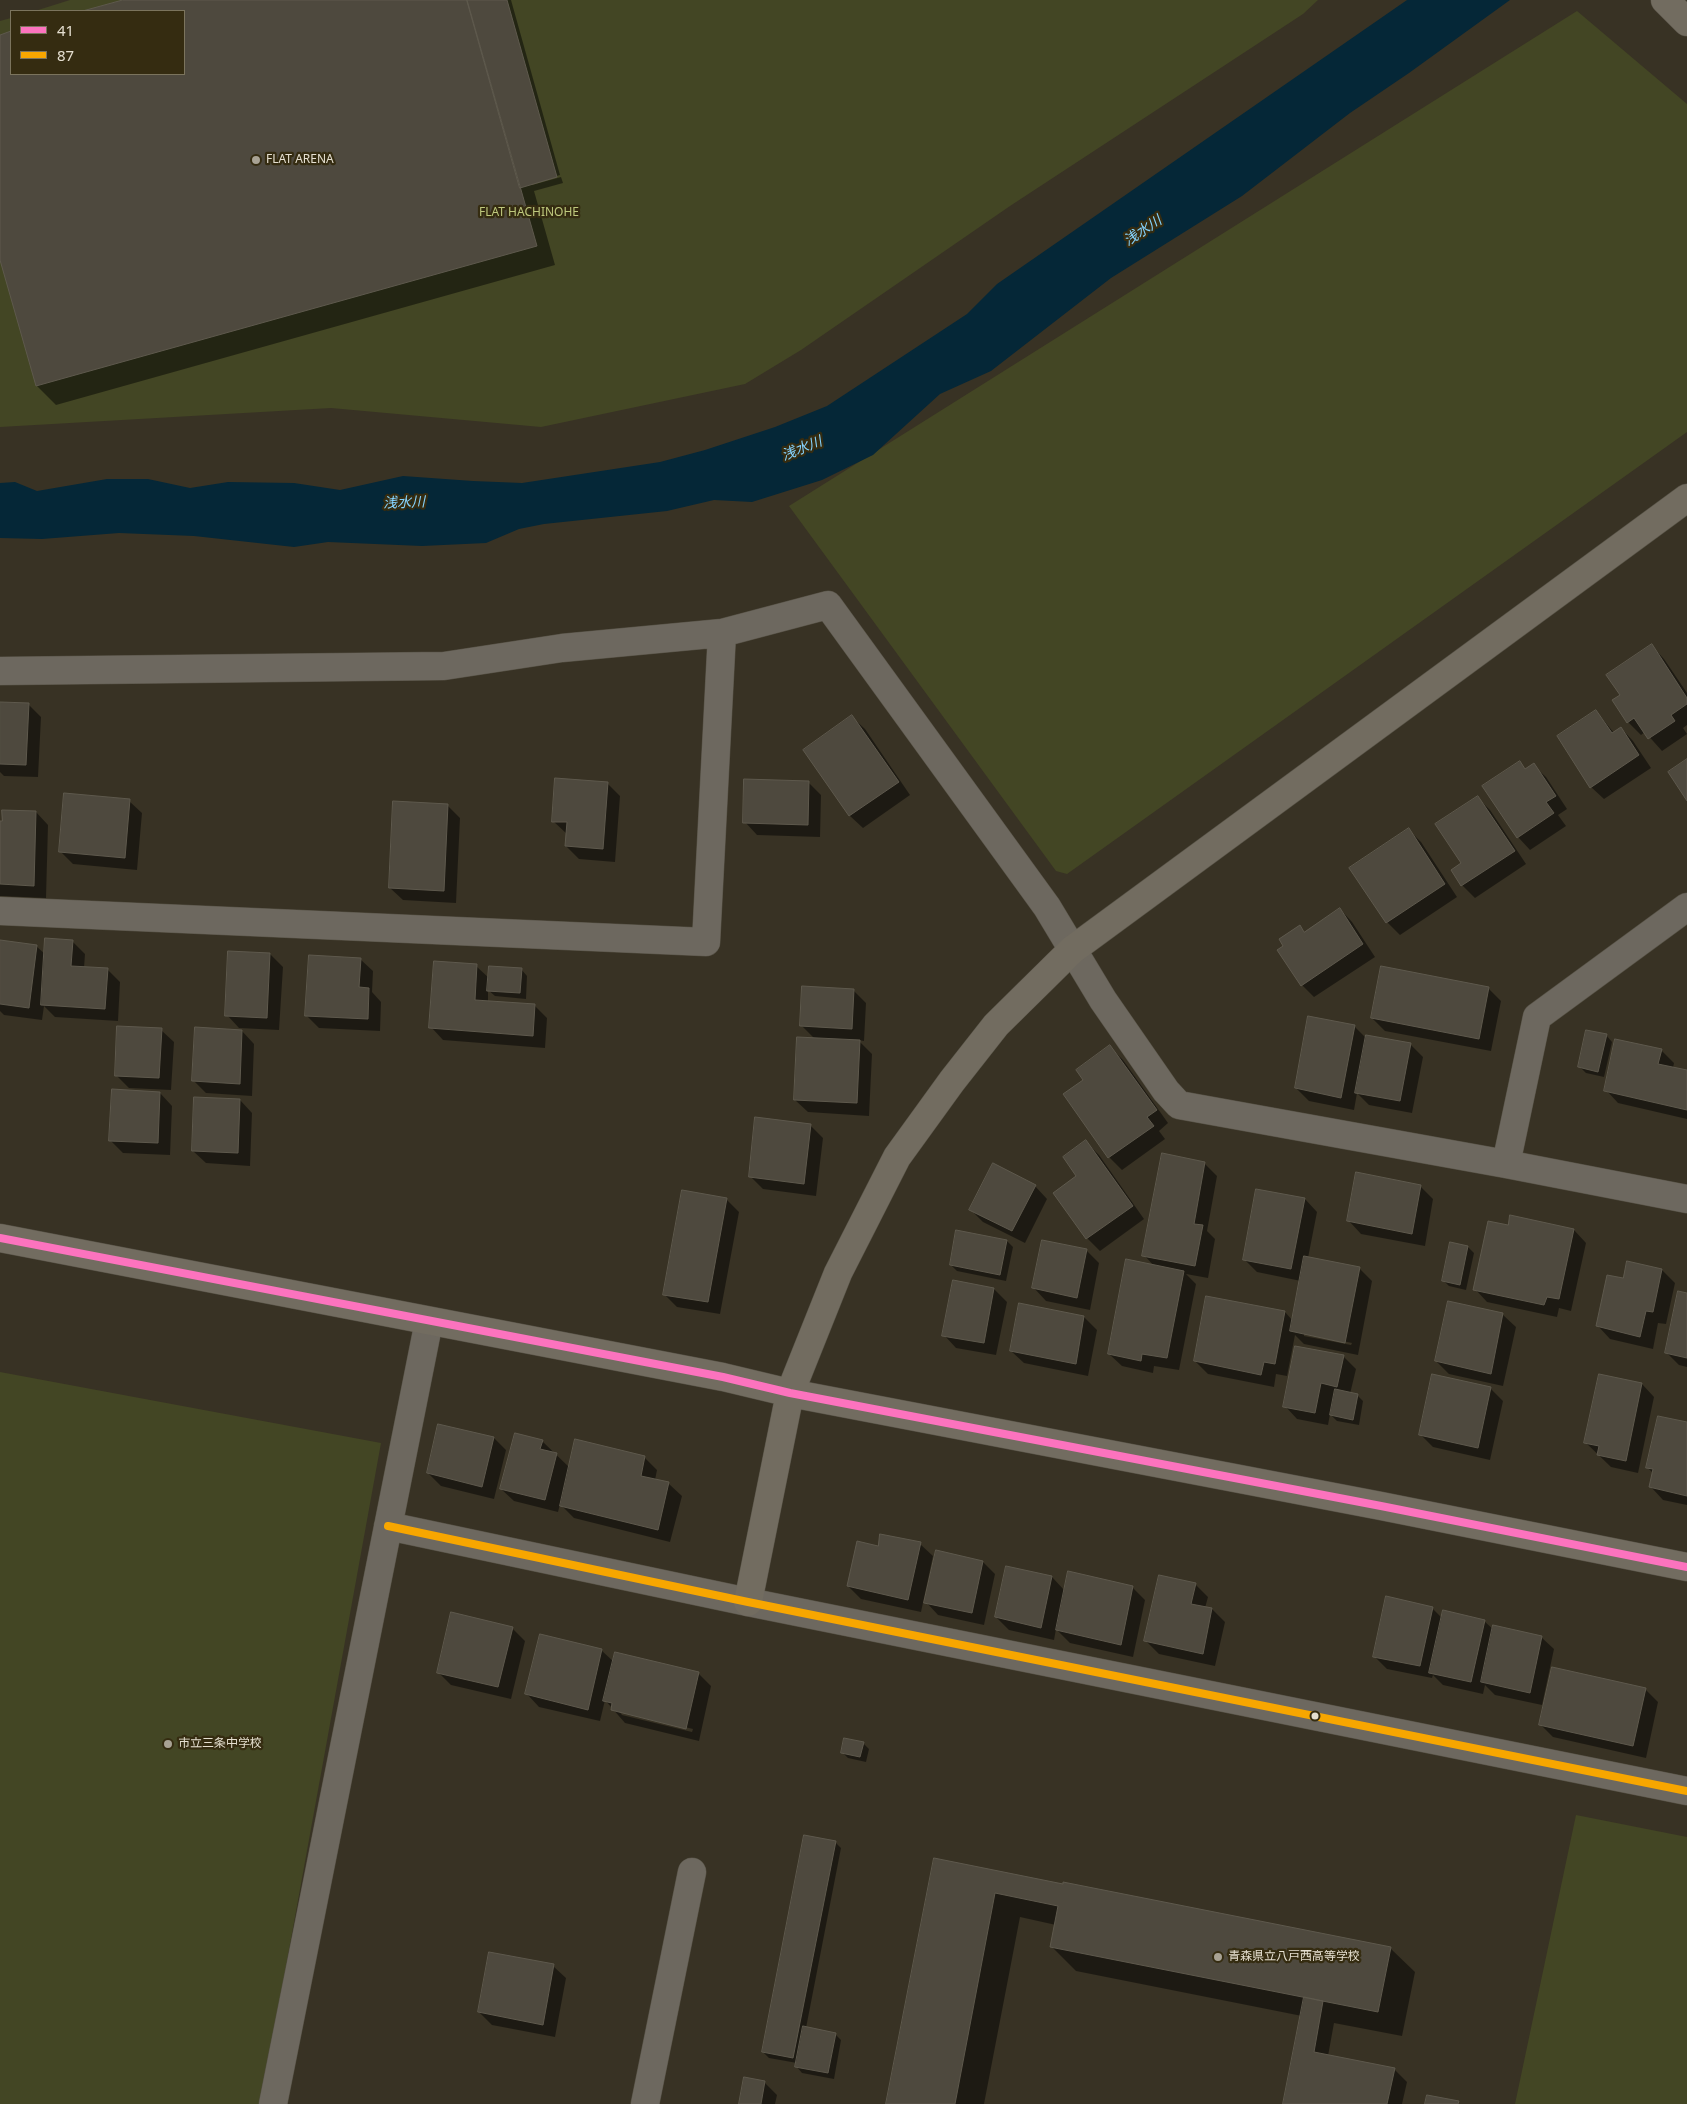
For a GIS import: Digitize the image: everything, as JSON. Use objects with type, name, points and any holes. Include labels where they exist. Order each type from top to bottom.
[{"type":"street","points":[[1665,0],[1687,21]]},
{"type":"street","points":[[748,1602],[790,1393],[838,1273],[897,1157],[952,1081],[996,1025],[1072,950],[1687,498]]},
{"type":"street","points":[[0,671],[444,666],[562,648],[722,633],[828,605],[1047,907],[1114,1015],[1166,1091],[1179,1105],[1506,1164],[1687,1200]]},
{"type":"street","points":[[0,911],[706,942],[722,633]]},
{"type":"street","points":[[1506,1164],[1537,1017],[1687,907]]},
{"type":"street","points":[[0,1238],[723,1377],[790,1393],[1687,1567]]},
{"type":"street","points":[[273,2104],[429,1321]]},
{"type":"street","points":[[388,1526],[748,1602],[1687,1791]]},
{"type":"street","points":[[645,2104],[692,1872]]},
{"type":"green space","name":"FLAT HACHINOHE","points":[[70,0],[1318,0],[1303,14],[1010,206],[801,350],[745,384],[541,427],[331,408],[0,427],[0,21],[10,18],[10,75],[185,75],[185,10],[38,10]]},
{"type":"green space","points":[[1577,11],[1687,104],[1687,432],[1067,874],[1056,871],[789,506]]},
{"type":"green space","name":"市立三条中学校","points":[[0,1372],[381,1443],[261,2104],[0,2104]]},
{"type":"green space","points":[[1576,1815],[1687,1837],[1687,2104],[1515,2104]]},
{"type":"water","name":"浅水川","points":[[1407,0],[1510,0],[1350,113],[1242,196],[1111,278],[991,371],[940,394],[873,455],[822,480],[752,502],[714,500],[667,511],[544,524],[519,529],[486,543],[422,546],[328,542],[294,547],[194,536],[119,533],[42,539],[0,538],[0,483],[15,482],[37,491],[107,479],[148,479],[190,488],[228,482],[294,483],[340,490],[403,476],[522,483],[660,462],[705,450],[775,427],[827,406],[967,314],[997,284]]},
{"type":"building","name":"FLAT ARENA","points":[[123,0],[467,0],[537,246],[36,386],[0,260],[0,35],[10,31],[10,75],[185,75],[185,10],[87,10]]},
{"type":"building","points":[[467,0],[507,0],[557,177],[520,188]]},
{"type":"building","points":[[1652,644],[1687,698],[1687,704],[1671,715],[1675,721],[1648,739],[1634,718],[1627,723],[1612,700],[1620,695],[1606,675]]},
{"type":"building","points":[[0,702],[29,703],[26,765],[0,764]]},
{"type":"building","points":[[1596,710],[1612,733],[1621,727],[1639,755],[1590,788],[1557,736]]},
{"type":"building","points":[[852,715],[899,782],[849,816],[803,750]]},
{"type":"building","points":[[1687,759],[1687,801],[1668,772]]},
{"type":"building","points":[[1520,761],[1525,769],[1534,763],[1556,796],[1546,802],[1554,813],[1517,838],[1482,786]]},
{"type":"building","points":[[555,778],[608,782],[603,849],[565,846],[567,822],[552,822]]},
{"type":"building","points":[[744,779],[809,781],[808,825],[743,823]]},
{"type":"building","points":[[64,793],[130,799],[125,858],[59,852]]},
{"type":"building","points":[[1478,796],[1515,851],[1461,886],[1451,870],[1461,863],[1435,824]]},
{"type":"building","points":[[393,801],[448,804],[444,891],[389,888]]},
{"type":"building","points":[[2,810],[36,811],[34,886],[0,884],[0,821],[2,821]]},
{"type":"building","points":[[1409,828],[1445,884],[1386,923],[1349,868]]},
{"type":"building","points":[[1340,908],[1363,944],[1301,986],[1277,950],[1283,946],[1279,939],[1300,925],[1304,932]]},
{"type":"building","points":[[45,938],[73,940],[71,966],[108,968],[105,1009],[41,1005]]},
{"type":"building","points":[[0,940],[37,945],[29,1008],[0,1004]]},
{"type":"building","points":[[228,951],[270,953],[267,1018],[225,1016]]},
{"type":"building","points":[[309,955],[361,958],[359,987],[369,988],[368,1019],[305,1016]]},
{"type":"building","points":[[434,961],[477,964],[475,1000],[535,1004],[533,1036],[429,1028]]},
{"type":"building","points":[[489,966],[522,968],[520,993],[487,991]]},
{"type":"building","points":[[1381,966],[1489,987],[1479,1039],[1371,1018]]},
{"type":"building","points":[[802,986],[854,989],[852,1029],[800,1026]]},
{"type":"building","points":[[1308,1016],[1355,1025],[1341,1098],[1295,1088]]},
{"type":"building","points":[[117,1026],[162,1028],[159,1078],[115,1076]]},
{"type":"building","points":[[195,1027],[242,1030],[240,1084],[192,1081]]},
{"type":"building","points":[[1586,1030],[1607,1034],[1598,1072],[1578,1067]]},
{"type":"building","points":[[1366,1035],[1411,1043],[1400,1101],[1355,1093]]},
{"type":"building","points":[[797,1037],[860,1040],[857,1103],[794,1100]]},
{"type":"building","points":[[1615,1039],[1662,1049],[1658,1064],[1687,1070],[1687,1110],[1604,1091]]},
{"type":"building","points":[[1110,1045],[1157,1110],[1147,1117],[1154,1126],[1108,1158],[1063,1094],[1083,1080],[1076,1070]]},
{"type":"building","points":[[112,1089],[160,1092],[158,1143],[109,1141]]},
{"type":"building","points":[[194,1097],[240,1099],[238,1153],[192,1151]]},
{"type":"building","points":[[755,1117],[811,1124],[804,1184],[749,1177]]},
{"type":"building","points":[[1086,1140],[1133,1206],[1086,1239],[1053,1193],[1076,1176],[1063,1157]]},
{"type":"building","points":[[1162,1153],[1205,1162],[1194,1224],[1203,1225],[1195,1266],[1142,1256]]},
{"type":"building","points":[[993,1163],[1036,1185],[1012,1231],[969,1210]]},
{"type":"building","points":[[1356,1172],[1421,1185],[1412,1234],[1347,1221]]},
{"type":"building","points":[[1256,1189],[1305,1198],[1291,1269],[1243,1260]]},
{"type":"building","points":[[682,1190],[727,1198],[708,1302],[663,1295]]},
{"type":"building","points":[[1510,1215],[1574,1229],[1559,1299],[1547,1297],[1544,1305],[1473,1290],[1488,1221],[1508,1225]]},
{"type":"building","points":[[956,1230],[1007,1240],[1000,1275],[950,1265]]},
{"type":"building","points":[[1042,1240],[1087,1249],[1077,1298],[1032,1288]]},
{"type":"building","points":[[1450,1242],[1468,1246],[1460,1285],[1442,1281]]},
{"type":"building","points":[[1304,1256],[1360,1267],[1345,1343],[1290,1331]]},
{"type":"building","points":[[1126,1259],[1184,1271],[1167,1358],[1142,1354],[1141,1361],[1108,1354]]},
{"type":"building","points":[[1627,1261],[1662,1269],[1653,1312],[1646,1311],[1640,1337],[1596,1326],[1607,1275],[1623,1278]]},
{"type":"building","points":[[953,1280],[994,1288],[984,1343],[942,1336]]},
{"type":"building","points":[[1678,1291],[1687,1293],[1687,1358],[1665,1353]]},
{"type":"building","points":[[1206,1296],[1285,1311],[1275,1364],[1264,1362],[1261,1375],[1194,1361]]},
{"type":"building","points":[[1448,1301],[1503,1313],[1491,1374],[1435,1361]]},
{"type":"building","points":[[1019,1303],[1084,1316],[1076,1364],[1010,1351]]},
{"type":"building","points":[[1295,1346],[1344,1355],[1337,1387],[1321,1383],[1315,1413],[1283,1407]]},
{"type":"building","points":[[1432,1374],[1491,1387],[1478,1448],[1419,1435]]},
{"type":"building","points":[[1599,1374],[1642,1383],[1626,1461],[1597,1455],[1599,1446],[1584,1443]]},
{"type":"building","points":[[1335,1389],[1358,1394],[1353,1420],[1330,1415]]},
{"type":"building","points":[[1658,1416],[1687,1422],[1687,1496],[1649,1487],[1653,1469],[1646,1468]]},
{"type":"building","points":[[438,1424],[494,1437],[482,1487],[427,1473]]},
{"type":"building","points":[[515,1433],[543,1440],[540,1449],[557,1453],[545,1500],[500,1489]]},
{"type":"building","points":[[575,1439],[645,1456],[641,1476],[669,1482],[658,1530],[560,1506]]},
{"type":"building","points":[[880,1534],[921,1542],[908,1600],[847,1586],[857,1541],[878,1546]]},
{"type":"building","points":[[936,1550],[983,1561],[972,1613],[924,1603]]},
{"type":"building","points":[[1006,1566],[1052,1576],[1041,1628],[995,1617]]},
{"type":"building","points":[[1068,1571],[1133,1586],[1121,1645],[1056,1630]]},
{"type":"building","points":[[1159,1575],[1196,1583],[1191,1604],[1212,1608],[1203,1654],[1144,1641]]},
{"type":"building","points":[[1386,1596],[1433,1607],[1420,1666],[1373,1657]]},
{"type":"building","points":[[1443,1610],[1485,1620],[1471,1682],[1429,1673]]},
{"type":"building","points":[[451,1612],[513,1627],[498,1687],[437,1673]]},
{"type":"building","points":[[1493,1625],[1542,1636],[1530,1693],[1481,1682]]},
{"type":"building","points":[[540,1634],[602,1649],[588,1710],[525,1694]]},
{"type":"building","points":[[615,1652],[699,1672],[686,1729],[611,1710],[612,1703],[603,1701]]},
{"type":"building","points":[[1552,1667],[1646,1688],[1633,1746],[1539,1725]]},
{"type":"building","points":[[844,1738],[864,1742],[860,1757],[841,1753]]},
{"type":"building","points":[[804,1835],[836,1841],[793,2058],[762,2052]]},
{"type":"building","points":[[934,1858],[1391,1947],[1378,2012],[1050,1947],[1058,1906],[995,1893],[955,2104],[886,2104]]},
{"type":"building","points":[[489,1952],[554,1964],[543,2025],[478,2012]]},
{"type":"building","points":[[1304,1997],[1323,2001],[1314,2052],[1395,2068],[1387,2104],[1283,2104]]},
{"type":"building","points":[[803,2026],[836,2033],[828,2073],[795,2067]]},
{"type":"building","points":[[744,2077],[765,2081],[761,2104],[739,2104]]},
{"type":"building","points":[[1427,2095],[1459,2101],[1458,2104],[1425,2104]]},
{"type":"transit line","name":"41","points":[[0,1238],[723,1377],[790,1393],[1381,1506],[1687,1567]]},
{"type":"transit line","name":"87","points":[[388,1526],[748,1602],[1687,1791]]},
{"type":"place","name":"FLAT ARENA","points":[[256,160]]},
{"type":"place","name":"市立三条中学校","points":[[168,1744]]},
{"type":"place","name":"青森県立八戸西高等学校","points":[[1218,1957]]}]
